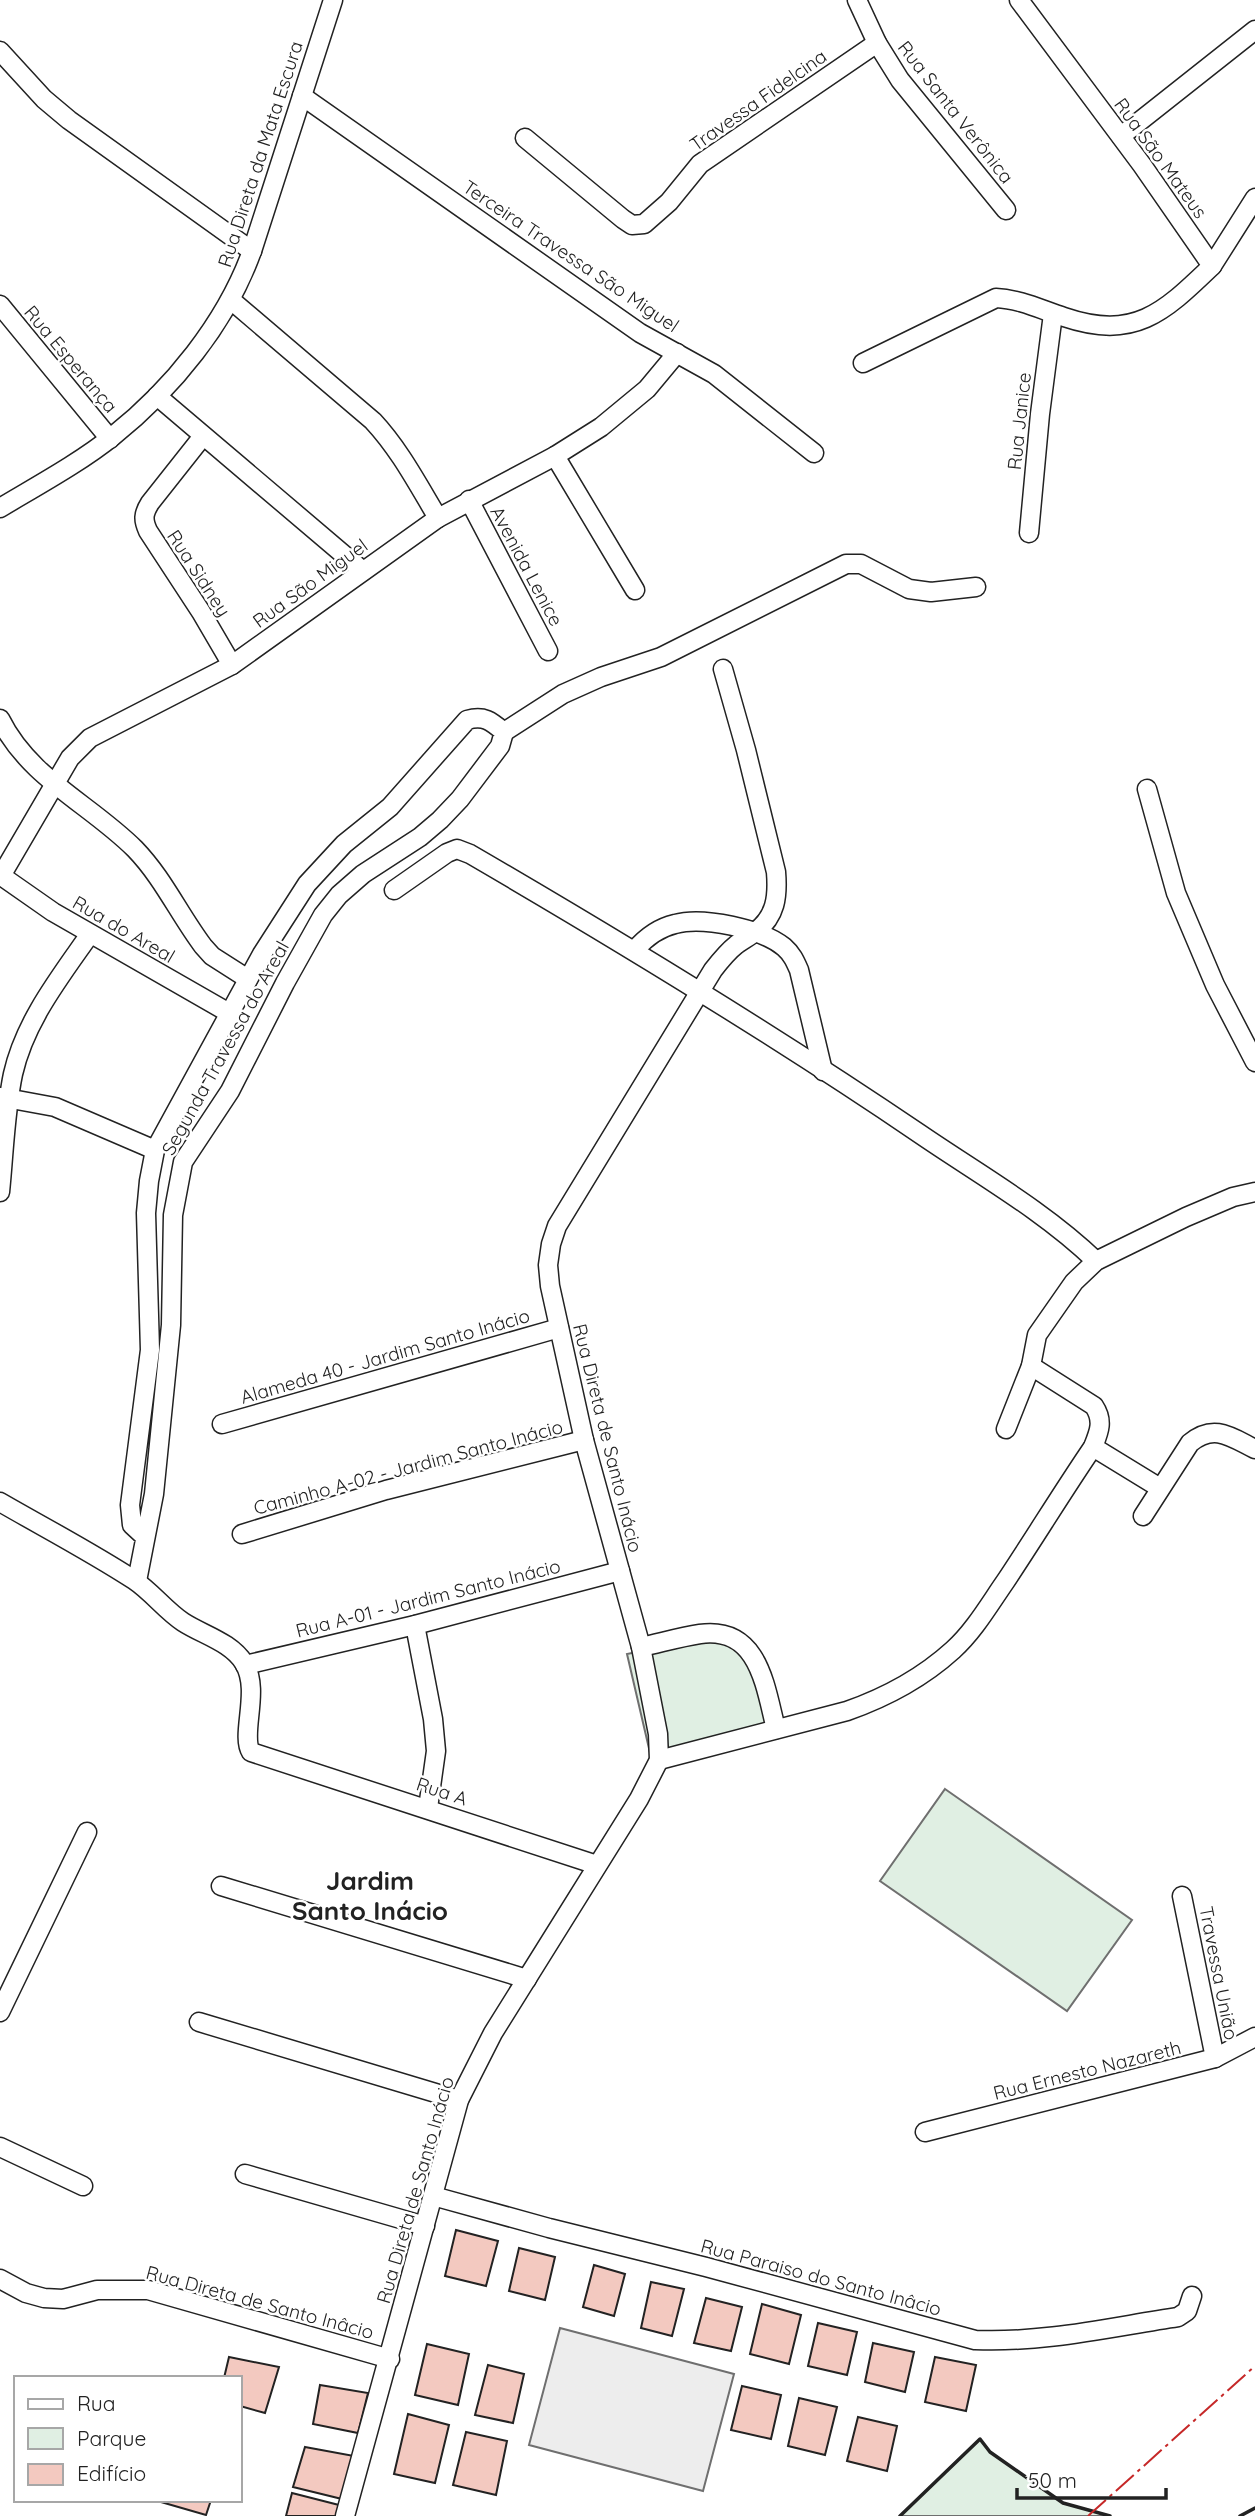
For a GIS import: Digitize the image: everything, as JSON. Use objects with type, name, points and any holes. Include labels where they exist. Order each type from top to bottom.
[{"type":"street","name":"Rua Direta da Mata Escura","points":[[0,508],[110,439],[157,396],[215,326],[242,279],[333,0]]},
{"type":"street","name":"Rua Santa Verônica","points":[[857,0],[877,43],[900,80],[1006,210]]},
{"type":"street","name":"Rua São Mateus","points":[[1019,0],[1121,136],[1212,266]]},
{"type":"street","points":[[1121,136],[1255,30]]},
{"type":"street","name":"Travessa Fidelcina","points":[[525,138],[623,219],[639,226],[668,202],[700,164],[877,43]]},
{"type":"street","points":[[0,51],[44,99],[69,120],[252,251]]},
{"type":"street","name":"Terceira Travessa São Miguel","points":[[302,96],[640,333],[723,380],[814,453]]},
{"type":"street","points":[[863,363],[996,298],[1011,299],[1087,325],[1138,323],[1175,302],[1212,266],[1255,198]]},
{"type":"street","points":[[230,300],[373,421],[389,438],[438,519]]},
{"type":"street","name":"Rua Esperança","points":[[0,305],[110,439]]},
{"type":"street","name":"Rua Janice","points":[[1029,533],[1054,314]]},
{"type":"street","name":"Rua São Miguel","points":[[1,875],[70,758],[90,738],[232,665],[438,519],[555,456],[601,427],[647,389],[677,353]]},
{"type":"street","points":[[157,396],[363,571]]},
{"type":"street","name":"Rua Sidney","points":[[203,436],[150,503],[144,512],[144,522],[232,665]]},
{"type":"street","points":[[555,456],[635,590]]},
{"type":"street","name":"Avenida Lenice","points":[[469,500],[548,651]]},
{"type":"street","points":[[504,732],[562,694],[661,657],[846,564],[862,564],[909,589],[930,592],[976,587]]},
{"type":"street","name":"Rua Direta de Santo Inácio","points":[[345,2516],[459,2100],[493,2033],[639,1799],[659,1760],[653,1704],[641,1647],[584,1440],[548,1265],[557,1226],[700,992],[724,955],[767,921],[775,908],[778,892],[776,872],[723,669]]},
{"type":"street","name":"Segunda Travessa do Areal","points":[[137,1581],[154,1494],[171,1325],[173,1215],[183,1162],[230,1091],[323,915],[339,895],[363,874],[420,837],[440,820],[460,799],[500,746],[504,732],[482,717],[467,720],[390,807],[344,844],[320,869],[285,917],[248,979],[155,1150]]},
{"type":"street","points":[[0,719],[20,750],[55,786],[134,848],[154,871],[202,946],[212,956],[248,979]]},
{"type":"street","points":[[1147,789],[1177,893],[1215,985],[1255,1062]]},
{"type":"street","points":[[394,890],[447,853],[463,850],[635,950],[823,1071],[1032,1209],[1076,1242],[1096,1261]]},
{"type":"street","name":"Rua do Areal","points":[[1,875],[53,912],[231,1014]]},
{"type":"street","points":[[635,950],[647,936],[675,924],[694,921],[755,932],[783,947],[793,956],[799,970],[823,1071]]},
{"type":"street","points":[[0,1192],[5,1098],[21,1049],[56,982],[90,934]]},
{"type":"street","points":[[5,1098],[55,1107],[155,1150],[146,1213],[150,1350],[131,1487],[130,1515],[132,1524],[145,1537]]},
{"type":"street","points":[[1006,1429],[1031,1366],[1037,1335],[1074,1282],[1096,1261],[1186,1217],[1233,1197],[1255,1192]]},
{"type":"street","name":"Alameda 40 - Jardim Santo Inácio","points":[[222,1424],[559,1328]]},
{"type":"street","points":[[659,1760],[847,1711],[875,1701],[903,1688],[929,1671],[955,1648],[982,1615],[1093,1447],[1100,1430],[1101,1420],[1094,1406],[1031,1366]]},
{"type":"street","points":[[1143,1516],[1190,1443],[1199,1436],[1209,1433],[1223,1434],[1255,1449]]},
{"type":"street","name":"Caminho A-02 - Jardim Santo Inácio","points":[[242,1534],[386,1490],[584,1440]]},
{"type":"street","points":[[1093,1447],[1160,1488]]},
{"type":"street","points":[[0,1502],[137,1581],[180,1620],[230,1649],[245,1665]]},
{"type":"street","name":"Rua A-01 - Jardim Santo Inácio","points":[[245,1665],[415,1625],[620,1570]]},
{"type":"street","points":[[415,1625],[433,1719],[436,1751],[428,1808]]},
{"type":"street","points":[[641,1647],[702,1634],[722,1634],[738,1639],[751,1652],[760,1671],[776,1729]]},
{"type":"street","name":"Rua A","points":[[245,1665],[249,1675],[251,1702],[247,1746],[258,1756],[428,1808],[597,1865]]},
{"type":"street","points":[[0,2012],[87,1832]]},
{"type":"street","points":[[220,1886],[527,1979]]},
{"type":"street","name":"Travessa União","points":[[1182,1896],[1215,2058]]},
{"type":"street","points":[[198,2022],[459,2100]]},
{"type":"street","name":"Rua Ernesto Nazareth","points":[[925,2132],[1215,2058],[1255,2038]]},
{"type":"street","points":[[0,2147],[83,2186]]},
{"type":"street","points":[[245,2174],[425,2225]]},
{"type":"street","name":"Rua Paraiso do Santo Inâcio","points":[[433,2196],[975,2340],[1011,2342],[1041,2339],[1178,2317],[1187,2311],[1192,2296]]},
{"type":"street","name":"Rua Direta de Santo Inâcio","points":[[0,2279],[26,2293],[44,2298],[63,2299],[97,2290],[119,2288],[148,2290],[390,2359]]},
{"type":"green space","points":[[701,1639],[736,1645],[753,1662],[771,1732],[651,1757],[627,1654]]},
{"type":"green space","points":[[945,1789],[1132,1920],[1067,2011],[880,1881]]},
{"type":"green space","points":[[980,2439],[990,2452],[1063,2503],[1110,2516],[900,2516]]},
{"type":"shaded area","points":[[560,2328],[734,2374],[703,2491],[529,2445]]},
{"type":"building","points":[[456,2230],[498,2241],[486,2286],[445,2276]]},
{"type":"building","points":[[519,2248],[555,2257],[545,2300],[509,2291]]},
{"type":"building","points":[[594,2265],[625,2274],[614,2316],[583,2307]]},
{"type":"building","points":[[651,2282],[684,2289],[672,2336],[641,2328]]},
{"type":"building","points":[[706,2298],[742,2307],[731,2351],[694,2343]]},
{"type":"building","points":[[762,2304],[801,2315],[789,2364],[750,2354]]},
{"type":"building","points":[[818,2323],[857,2332],[847,2375],[808,2366]]},
{"type":"building","points":[[873,2343],[914,2352],[905,2392],[865,2382]]},
{"type":"building","points":[[427,2344],[469,2354],[458,2405],[415,2395]]},
{"type":"building","points":[[229,2357],[279,2367],[265,2413],[242,2407],[242,2376],[224,2376]]},
{"type":"building","points":[[935,2357],[976,2365],[966,2411],[925,2402]]},
{"type":"building","points":[[488,2365],[524,2374],[513,2423],[475,2415]]},
{"type":"building","points":[[320,2385],[368,2393],[358,2433],[313,2424]]},
{"type":"building","points":[[742,2386],[781,2395],[771,2439],[731,2430]]},
{"type":"building","points":[[799,2398],[837,2407],[825,2455],[788,2446]]},
{"type":"building","points":[[408,2414],[449,2425],[435,2483],[394,2474]]},
{"type":"building","points":[[858,2417],[897,2426],[887,2471],[847,2461]]},
{"type":"building","points":[[466,2432],[507,2441],[496,2495],[453,2485]]},
{"type":"building","points":[[305,2447],[354,2456],[342,2499],[293,2487]]},
{"type":"building","points":[[292,2493],[339,2505],[336,2516],[286,2516]]},
{"type":"building","points":[[161,2502],[210,2502],[206,2515]]},
{"type":"wall","points":[[900,2516],[980,2439],[990,2452],[1063,2503],[1110,2516]]},
{"type":"wall","points":[[1240,2516],[1255,2508]]},
{"type":"power","points":[[1088,2516],[1255,2366]]},
{"type":"district","name":"Jardim Santo Inácio","points":[[370,1896]]}]
